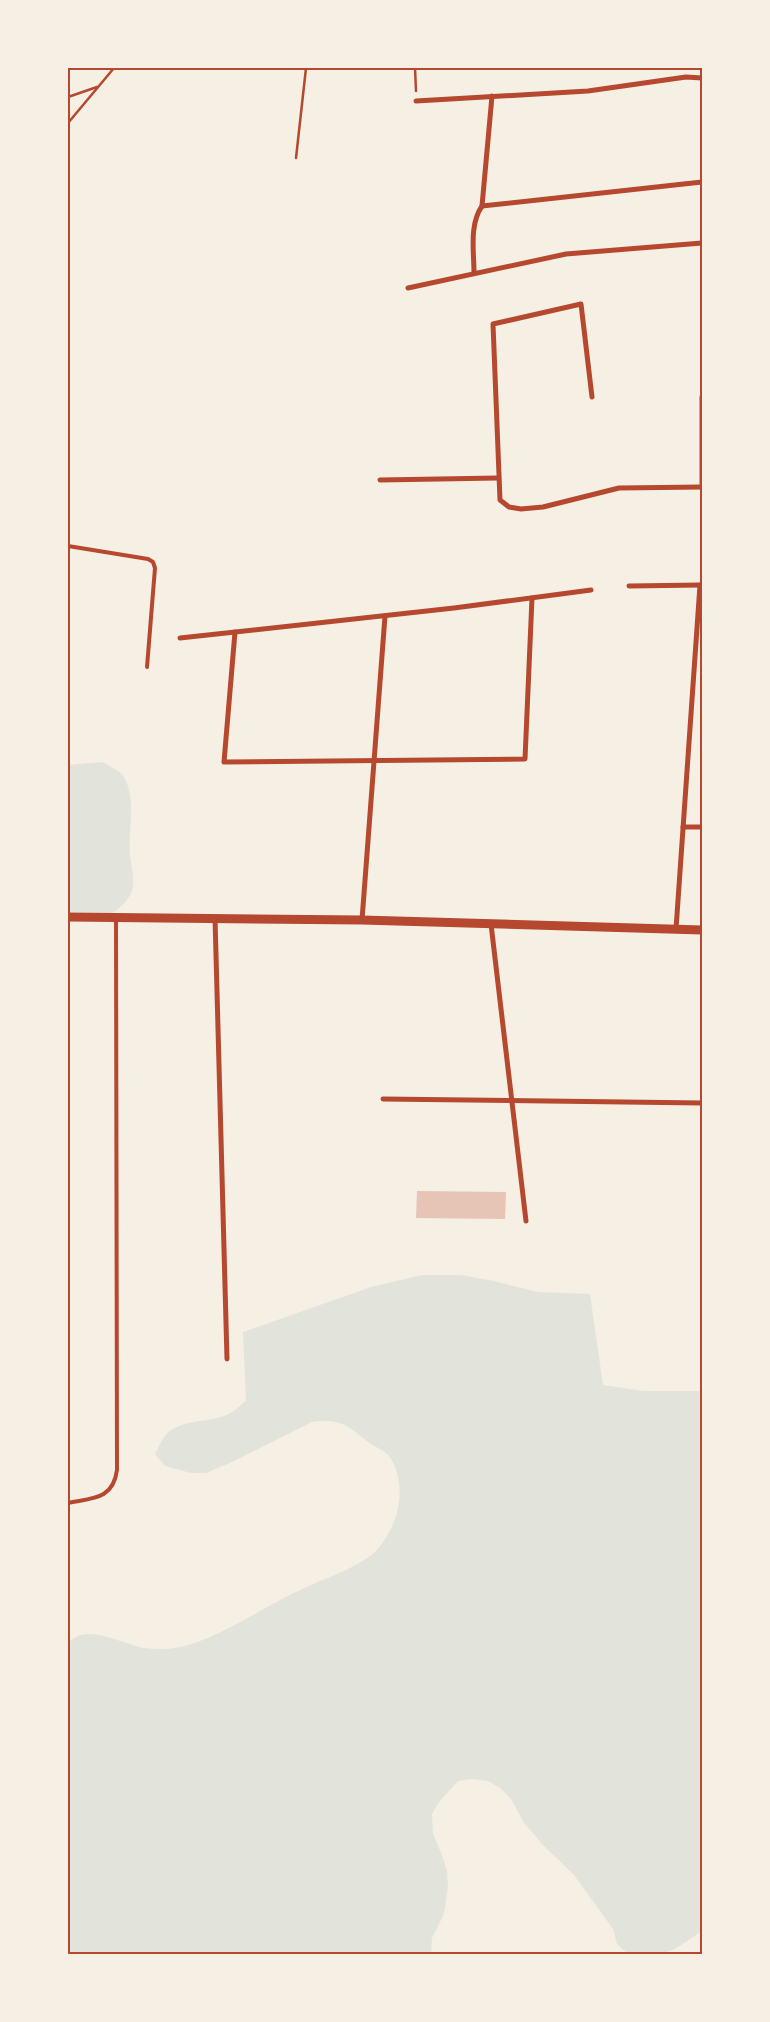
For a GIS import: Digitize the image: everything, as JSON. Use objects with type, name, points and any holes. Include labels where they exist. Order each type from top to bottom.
[{"type":"street","points":[[416,101],[588,91],[686,77],[702,78]]},
{"type":"street","points":[[474,273],[474,228],[477,214],[482,206],[492,96]]},
{"type":"street","points":[[482,206],[702,182]]},
{"type":"street","points":[[408,288],[566,254],[702,243]]},
{"type":"street","points":[[592,397],[581,304],[493,324],[500,500],[509,507],[521,509],[543,507],[619,488],[702,487],[702,397]]},
{"type":"street","points":[[380,480],[498,478]]},
{"type":"street","points":[[629,586],[701,585],[676,929]]},
{"type":"street","points":[[180,638],[386,616],[591,590]]},
{"type":"street","points":[[235,632],[224,762],[525,759],[532,598]]},
{"type":"street","points":[[362,920],[386,616]]},
{"type":"street","points":[[683,827],[702,827]]},
{"type":"street","points":[[68,917],[362,920],[702,930]]},
{"type":"street","points":[[215,918],[227,1359]]},
{"type":"street","points":[[491,924],[526,1221]]},
{"type":"street","points":[[383,1099],[702,1103]]},
{"type":"lane","points":[[68,546],[148,559],[153,562],[155,568],[146,667]]},
{"type":"lane","points":[[68,1503],[103,1496],[116,1480],[117,1470],[116,917]]},
{"type":"path","points":[[68,123],[114,68]]},
{"type":"path","points":[[296,158],[306,68]]},
{"type":"path","points":[[415,68],[416,101]]},
{"type":"path","points":[[68,97],[99,86]]},
{"type":"shaded area","points":[[102,762],[122,775],[126,781],[131,799],[130,855],[133,879],[131,893],[128,899],[113,913],[68,912],[68,765]]},
{"type":"shaded area","points":[[422,1275],[461,1275],[538,1292],[590,1294],[603,1385],[644,1391],[702,1391],[702,1931],[683,1944],[661,1954],[628,1954],[617,1944],[613,1929],[574,1875],[543,1845],[524,1823],[511,1799],[500,1788],[488,1781],[471,1779],[458,1781],[439,1802],[432,1814],[433,1833],[447,1871],[448,1887],[444,1914],[432,1938],[431,1954],[68,1954],[68,1642],[79,1636],[95,1634],[144,1648],[170,1649],[203,1640],[303,1588],[351,1568],[369,1557],[377,1550],[393,1525],[399,1505],[400,1494],[397,1473],[388,1455],[349,1427],[337,1422],[312,1422],[206,1473],[191,1473],[165,1466],[155,1454],[163,1438],[176,1427],[227,1415],[236,1410],[246,1400],[243,1332],[371,1287]]},
{"type":"building","points":[[417,1191],[506,1192],[505,1219],[416,1218]]}]
